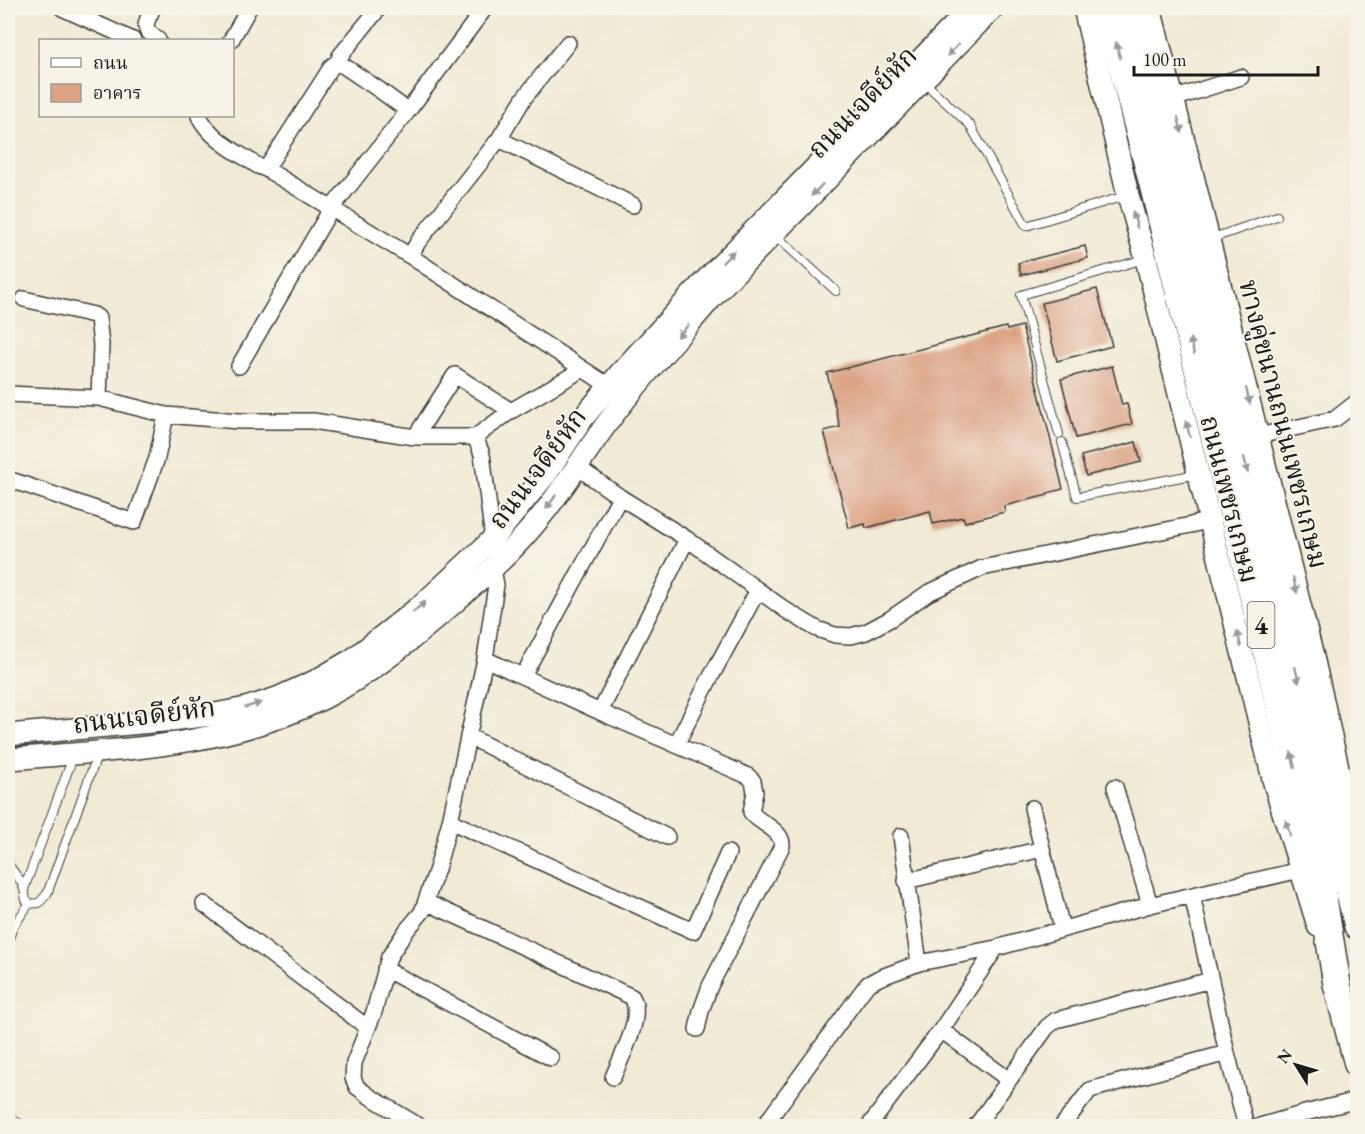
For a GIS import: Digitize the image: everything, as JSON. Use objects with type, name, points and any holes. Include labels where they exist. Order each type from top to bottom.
[{"type":"highway","name":"ถนนเพชรเกษม","points":[[1107,8],[1165,186],[1292,650],[1358,926]]},
{"type":"highway","name":"ถนนเพชรเกษม","points":[[1131,8],[1165,186],[1267,652],[1318,868],[1337,984],[1358,1064]]},
{"type":"main road","name":"ถนนเจดีย์หัก","points":[[8,735],[163,721],[246,708],[277,698],[315,681],[353,659],[423,604],[493,539],[546,474],[609,386],[699,287],[971,8]]},
{"type":"main road","name":"ถนนเจดีย์หัก","points":[[8,759],[172,745],[232,732],[281,717],[323,699],[352,682],[422,630],[493,569],[534,525],[605,425],[712,298],[993,8]]},
{"type":"main road","name":"4","points":[[1084,8],[1274,783],[1337,984]]},
{"type":"main road","name":"ทางคู่ขนานถนนเพชรเกษม","points":[[1150,8],[1314,662],[1358,856]]},
{"type":"street","points":[[64,8],[131,39]]},
{"type":"street","points":[[153,8],[145,24],[148,34],[156,39]]},
{"type":"street","points":[[232,39],[249,8]]},
{"type":"street","points":[[266,169],[332,66],[338,62],[340,56],[379,8]]},
{"type":"street","points":[[239,366],[331,208],[408,111],[485,8]]},
{"type":"street","points":[[410,256],[418,242],[500,139],[525,98],[568,43]]},
{"type":"street","points":[[338,62],[408,111]]},
{"type":"street","points":[[1173,99],[1241,77]]},
{"type":"street","points":[[200,117],[213,135],[258,166],[410,256],[609,386]]},
{"type":"street","points":[[500,139],[633,205]]},
{"type":"street","points":[[24,299],[94,315],[98,318],[101,345],[99,398]]},
{"type":"street","points":[[8,394],[99,398],[166,415],[239,421],[313,421],[416,437],[475,437],[511,411],[583,369]]},
{"type":"street","points":[[416,437],[455,375],[511,411]]},
{"type":"street","points":[[1258,436],[1335,419],[1358,401]]},
{"type":"street","points":[[8,479],[134,522],[157,458],[166,415]]},
{"type":"street","points":[[475,437],[482,453],[493,539]]},
{"type":"street","points":[[577,467],[687,539],[787,611],[817,629],[835,635],[851,636],[866,632],[928,593],[982,567],[1210,520]]},
{"type":"street","points":[[523,676],[620,497]]},
{"type":"street","points":[[600,712],[687,539]]},
{"type":"street","points":[[419,1126],[369,1096],[357,1087],[352,1078],[354,1063],[384,981],[384,969],[393,949],[422,912],[437,869],[485,659],[496,585],[493,569]]},
{"type":"street","points":[[676,746],[758,590]]},
{"type":"street","points":[[485,659],[747,776],[753,781],[755,792],[751,812],[755,818],[778,834],[783,841],[782,846],[710,986],[697,1029]]},
{"type":"street","points":[[468,736],[666,837]]},
{"type":"street","points":[[1115,787],[1150,905]]},
{"type":"street","points":[[1032,808],[1062,928]]},
{"type":"street","points":[[450,820],[693,930],[728,853]]},
{"type":"street","points":[[901,836],[919,963]]},
{"type":"street","points":[[906,881],[1042,849]]},
{"type":"street","points":[[764,1126],[868,984],[879,978],[919,963],[996,948],[1150,905],[1300,870]]},
{"type":"street","points":[[1192,895],[1227,1053],[1246,1126]]},
{"type":"street","points":[[426,902],[632,997],[635,1003],[634,1026],[613,1077]]},
{"type":"street","points":[[204,904],[368,1028]]},
{"type":"street","points":[[869,1126],[941,1030],[996,948]]},
{"type":"street","points":[[384,969],[551,1058]]},
{"type":"street","points":[[976,1126],[1047,1027],[1056,1020],[1211,980]]},
{"type":"street","points":[[941,1030],[1009,1080]]},
{"type":"street","points":[[1062,1126],[1090,1090],[1227,1053]]},
{"type":"street","points":[[1260,1126],[1358,1100]]},
{"type":"lane","points":[[922,81],[970,125],[1026,226],[1128,195]]},
{"type":"lane","points":[[1209,239],[1276,216]]},
{"type":"lane","points":[[774,234],[836,291]]},
{"type":"lane","points":[[1146,259],[1022,295],[1077,497],[1198,474]]},
{"type":"lane","points":[[29,904],[39,903],[47,894],[99,751]]},
{"type":"lane","points":[[24,889],[74,753]]},
{"type":"lane","points":[[8,864],[21,882],[29,904]]},
{"type":"lane","points":[[8,941],[29,904]]},
{"type":"lane","points":[[8,1117],[24,1126]]},
{"type":"building","points":[[1085,246],[1088,258],[1021,275],[1018,263]]},
{"type":"building","points":[[1097,289],[1112,346],[1057,361],[1042,303]]},
{"type":"building","points":[[1022,326],[1063,489],[1004,506],[1005,512],[965,522],[963,517],[933,524],[930,511],[866,528],[865,524],[849,528],[824,431],[840,427],[827,373],[1006,327],[1007,330]]},
{"type":"building","points":[[1112,366],[1122,405],[1127,404],[1132,424],[1076,438],[1061,379]]},
{"type":"building","points":[[1136,442],[1141,462],[1086,476],[1081,456]]}]
